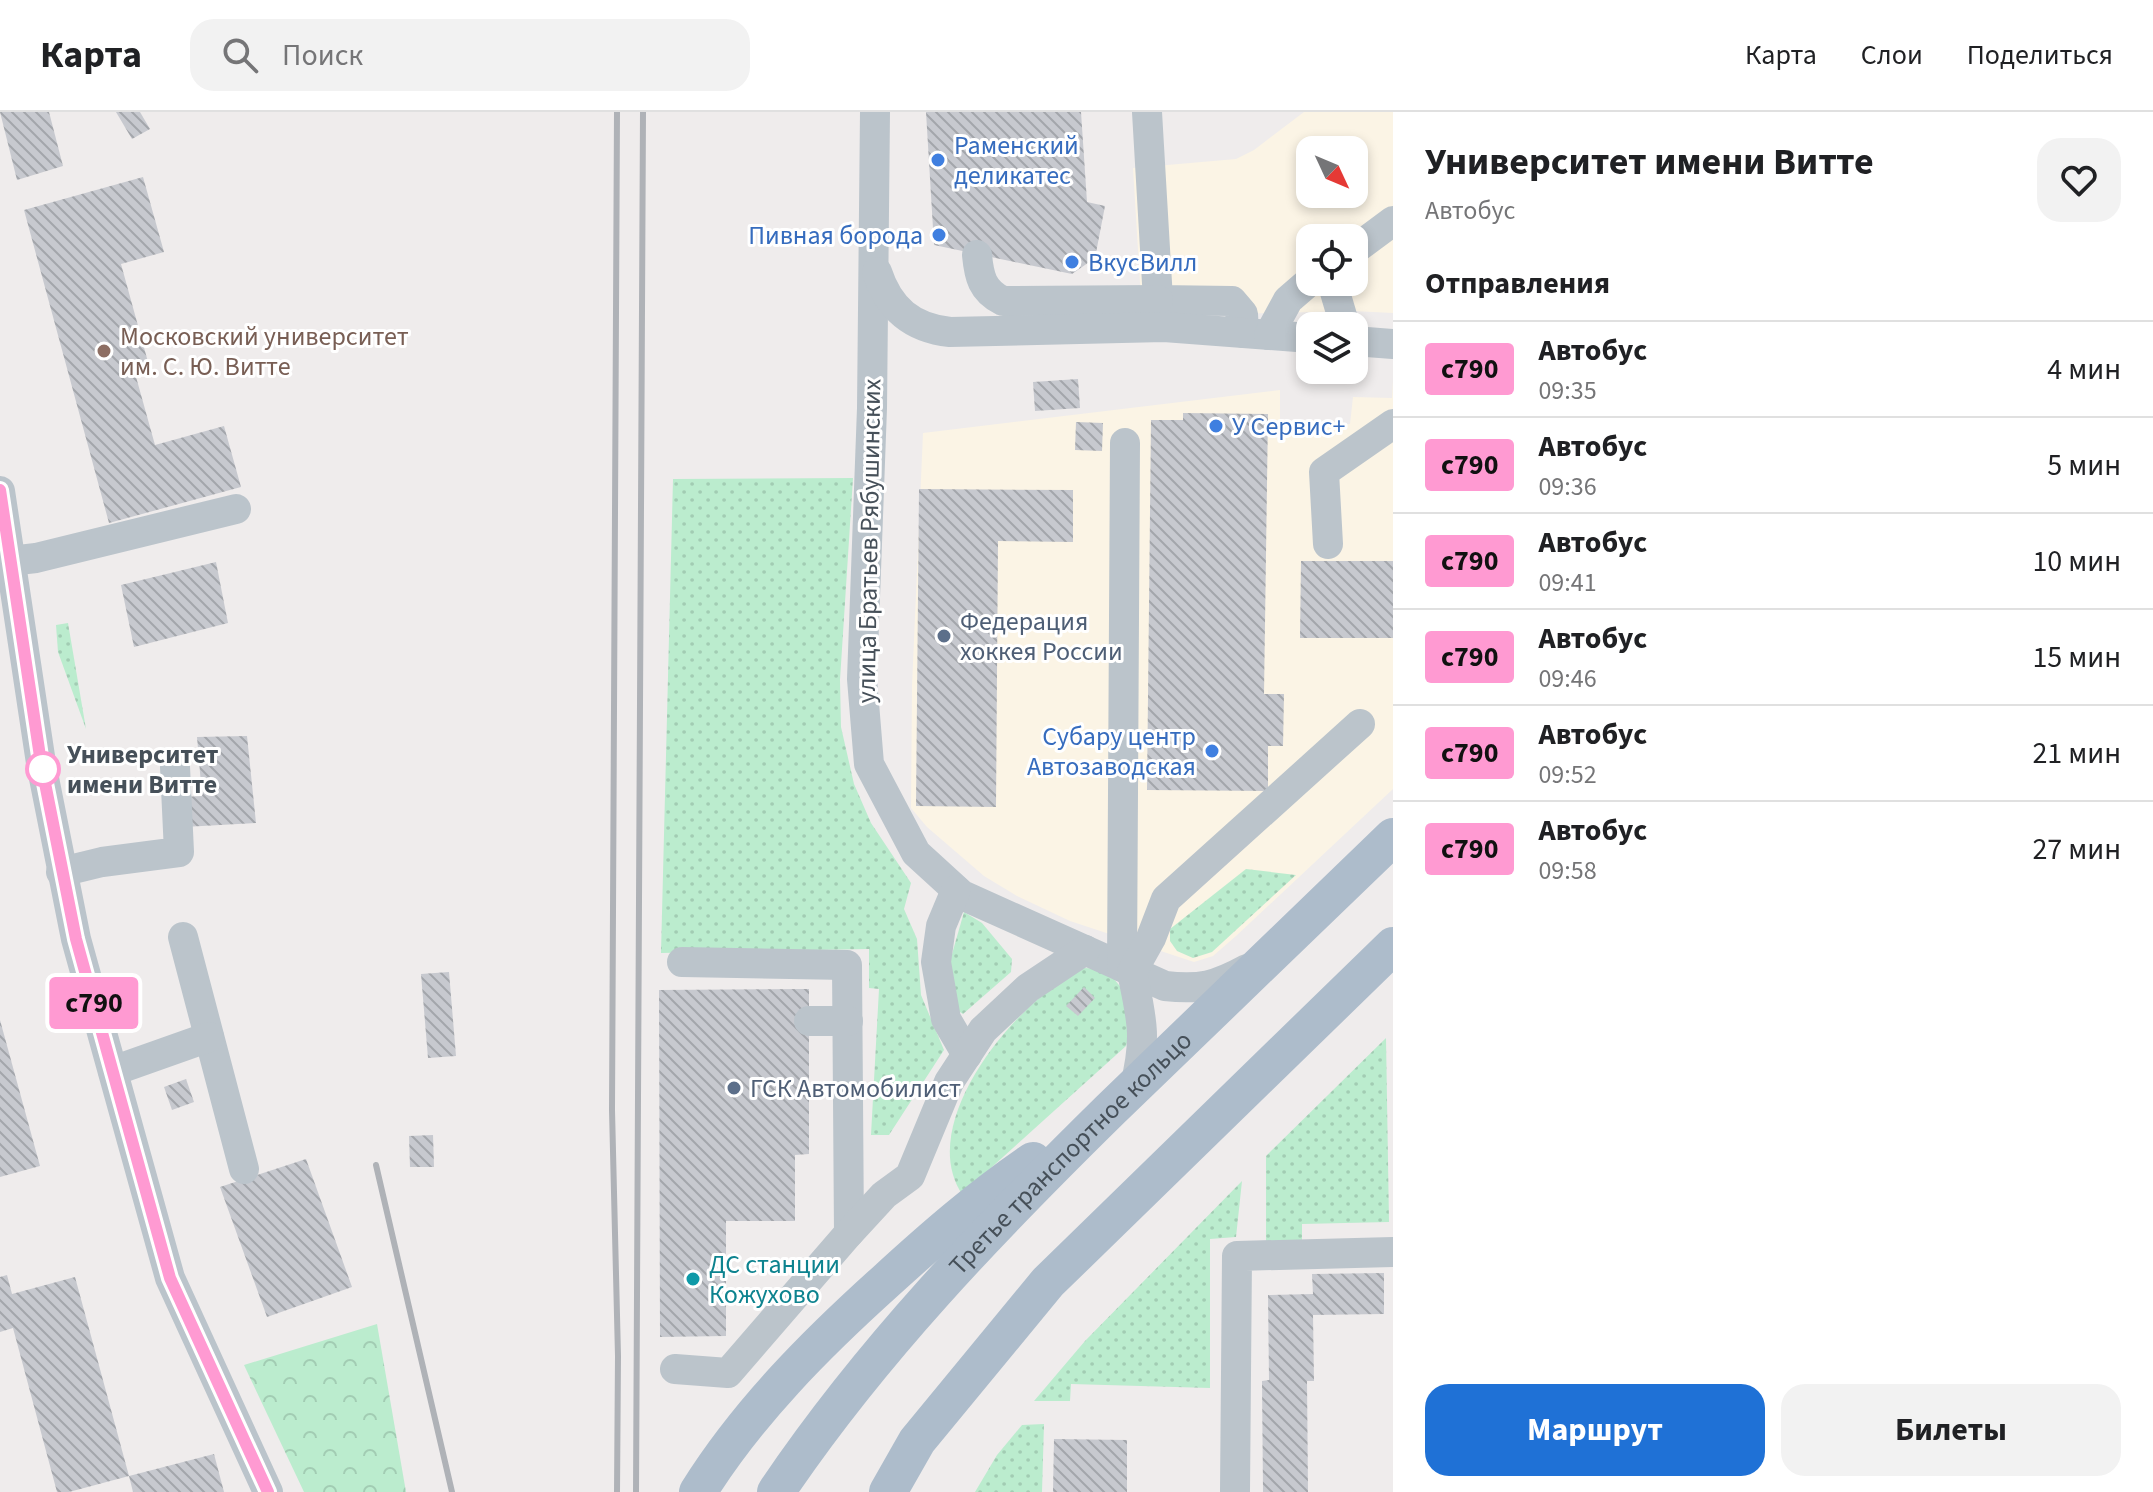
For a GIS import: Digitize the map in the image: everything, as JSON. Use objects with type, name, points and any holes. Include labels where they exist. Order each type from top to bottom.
[{"type":"main road","name":"Третье транспортное кольцо","points":[[776,1492],[875,1358],[1018,1200],[1393,837]]},
{"type":"main road","points":[[888,1492],[917,1441],[1048,1282],[1393,946]]},
{"type":"main road","points":[[698,1492],[773,1392],[841,1322],[982,1197],[1123,1098]]},
{"type":"street","name":"улица Братьев Рябушинских","points":[[875,112],[875,266],[862,679],[869,764],[916,853],[962,895],[1165,986],[1193,989],[1221,983],[1266,958]]},
{"type":"street","points":[[1147,112],[1158,300]]},
{"type":"street","points":[[1368,240],[1393,221]]},
{"type":"street","points":[[977,255],[982,284],[1003,301],[1232,301],[1256,334]]},
{"type":"street","points":[[875,266],[881,285],[893,304],[929,330],[1164,327],[1296,337]]},
{"type":"street","points":[[1256,334],[1296,293]]},
{"type":"street","points":[[1368,342],[1393,344]]},
{"type":"street","points":[[1328,544],[1324,472],[1393,424]]},
{"type":"street","points":[[1123,1098],[1142,1057],[1144,1027],[1127,969],[1125,443]]},
{"type":"street","points":[[0,491],[13,660],[76,939],[170,1278],[268,1492]]},
{"type":"street","points":[[5,561],[36,558],[236,509]]},
{"type":"street","points":[[1127,969],[1151,938],[1166,899],[1360,724]]},
{"type":"street","points":[[61,872],[102,862],[179,852],[175,767]]},
{"type":"street","points":[[956,890],[941,926],[936,962],[946,1019],[967,1055]]},
{"type":"street","points":[[183,937],[244,1169]]},
{"type":"street","points":[[675,1369],[728,1373],[884,1195],[910,1176],[949,1082],[983,1030],[1028,988],[1085,950]]},
{"type":"street","points":[[682,962],[847,965],[849,1233]]},
{"type":"street","points":[[809,1021],[848,1021]]},
{"type":"street","points":[[113,1071],[209,1037]]},
{"type":"street","points":[[1235,1492],[1237,1256],[1393,1252]]},
{"type":"shaded area","points":[[1304,112],[1393,112],[1393,313],[1353,311],[1142,316],[1133,168],[1236,159],[1254,150]]},
{"type":"shaded area","points":[[1393,381],[1393,789],[1213,956],[1194,962],[1070,921],[1017,896],[984,876],[927,827],[911,808],[912,686],[923,433],[1280,390],[1280,427],[1350,424],[1353,397],[1392,398]]},
{"type":"green space","points":[[853,478],[840,680],[841,727],[854,784],[871,823],[911,883],[904,909],[917,939],[921,995],[944,1050],[889,1135],[871,1135],[879,989],[869,988],[869,949],[661,953],[673,479]]},
{"type":"green space","points":[[68,623],[86,729],[58,652],[56,625]]},
{"type":"green space","points":[[1246,869],[1296,875],[1212,952],[1193,958],[1177,951],[1170,941],[1170,929]]},
{"type":"green space","points":[[964,912],[982,923],[1012,959],[1011,972],[963,1014],[957,1010],[950,961]]},
{"type":"green space","points":[[1084,968],[1105,969],[1126,996],[1132,1022],[1126,1046],[962,1194],[951,1165],[952,1132],[962,1098],[1004,1033],[1058,983]]},
{"type":"green space","points":[[1386,1038],[1389,1222],[1302,1224],[1302,1242],[1266,1242],[1266,1156]]},
{"type":"green space","points":[[1242,1181],[1236,1237],[1210,1239],[1210,1388],[1071,1384],[1070,1401],[1034,1401],[1085,1341]]},
{"type":"green space","points":[[377,1324],[406,1492],[304,1492],[244,1365]]},
{"type":"green space","points":[[1044,1424],[1042,1492],[975,1492],[997,1455],[1022,1425]]},
{"type":"building","points":[[0,112],[49,112],[63,166],[17,180]]},
{"type":"building","points":[[116,112],[140,112],[150,129],[132,139]]},
{"type":"building","points":[[926,112],[1081,112],[1087,202],[1105,206],[1095,258],[1072,274],[934,245]]},
{"type":"building","name":"Московский университет им. С. Ю. Витте","points":[[143,177],[164,252],[121,264],[148,362],[133,366],[155,445],[224,426],[241,487],[109,523],[24,210]]},
{"type":"building","points":[[1078,379],[1080,408],[1035,411],[1033,382]]},
{"type":"building","points":[[1183,413],[1268,414],[1264,694],[1284,694],[1283,746],[1268,746],[1268,791],[1147,790],[1151,420],[1183,420]]},
{"type":"building","points":[[1076,422],[1103,423],[1102,451],[1075,450]]},
{"type":"building","points":[[919,489],[1073,490],[1073,542],[998,541],[996,807],[916,806]]},
{"type":"building","points":[[1301,561],[1393,561],[1393,638],[1300,638]]},
{"type":"building","points":[[216,562],[228,623],[134,647],[121,585]]},
{"type":"building","points":[[247,736],[256,823],[184,827],[182,797],[202,796],[197,737]]},
{"type":"building","points":[[449,972],[456,1056],[428,1058],[421,974]]},
{"type":"building","points":[[1084,987],[1095,998],[1078,1016],[1066,1006]]},
{"type":"building","name":"ГСК Автомобилист","points":[[809,989],[809,1154],[795,1155],[795,1221],[726,1221],[726,1336],[660,1337],[659,990]]},
{"type":"building","points":[[0,1020],[40,1166],[0,1177]]},
{"type":"building","points":[[186,1079],[194,1102],[172,1110],[164,1087]]},
{"type":"building","points":[[433,1135],[434,1167],[410,1167],[409,1136]]},
{"type":"building","points":[[306,1159],[352,1287],[267,1317],[220,1187]]},
{"type":"building","points":[[1384,1273],[1384,1314],[1313,1315],[1314,1381],[1307,1381],[1308,1492],[1263,1492],[1262,1381],[1269,1380],[1268,1295],[1313,1294],[1312,1274]]},
{"type":"building","points":[[7,1275],[12,1294],[75,1277],[129,1476],[69,1492],[57,1492],[13,1328],[0,1332],[0,1277]]},
{"type":"building","points":[[1054,1439],[1127,1440],[1127,1492],[1053,1492]]},
{"type":"building","points":[[214,1454],[224,1492],[133,1492],[129,1476]]},
{"type":"railway","points":[[617,112],[612,1110],[618,1356],[617,1492]]},
{"type":"railway","points":[[636,1492],[643,112]]},
{"type":"railway","points":[[376,1165],[452,1492]]},
{"type":"bus line","name":"с790","points":[[0,490],[41,763],[76,939],[170,1278],[268,1492]]},
{"type":"place","name":"Раменский деликатес","points":[[938,160]]},
{"type":"place","name":"Пивная борода","points":[[939,235]]},
{"type":"place","name":"ВкусВилл","points":[[1072,262]]},
{"type":"place","name":"Московский университет им. С. Ю. Витте","points":[[104,351]]},
{"type":"place","name":"У Сервис+","points":[[1216,426]]},
{"type":"place","name":"Федерация хоккея России","points":[[944,636]]},
{"type":"place","name":"Субару центр Автозаводская","points":[[1212,751]]},
{"type":"place","name":"Университет имени Витте","points":[[43,769]]},
{"type":"place","name":"ГСК Автомобилист","points":[[734,1088]]},
{"type":"place","name":"ДС станции Кожухово","points":[[693,1279]]}]
